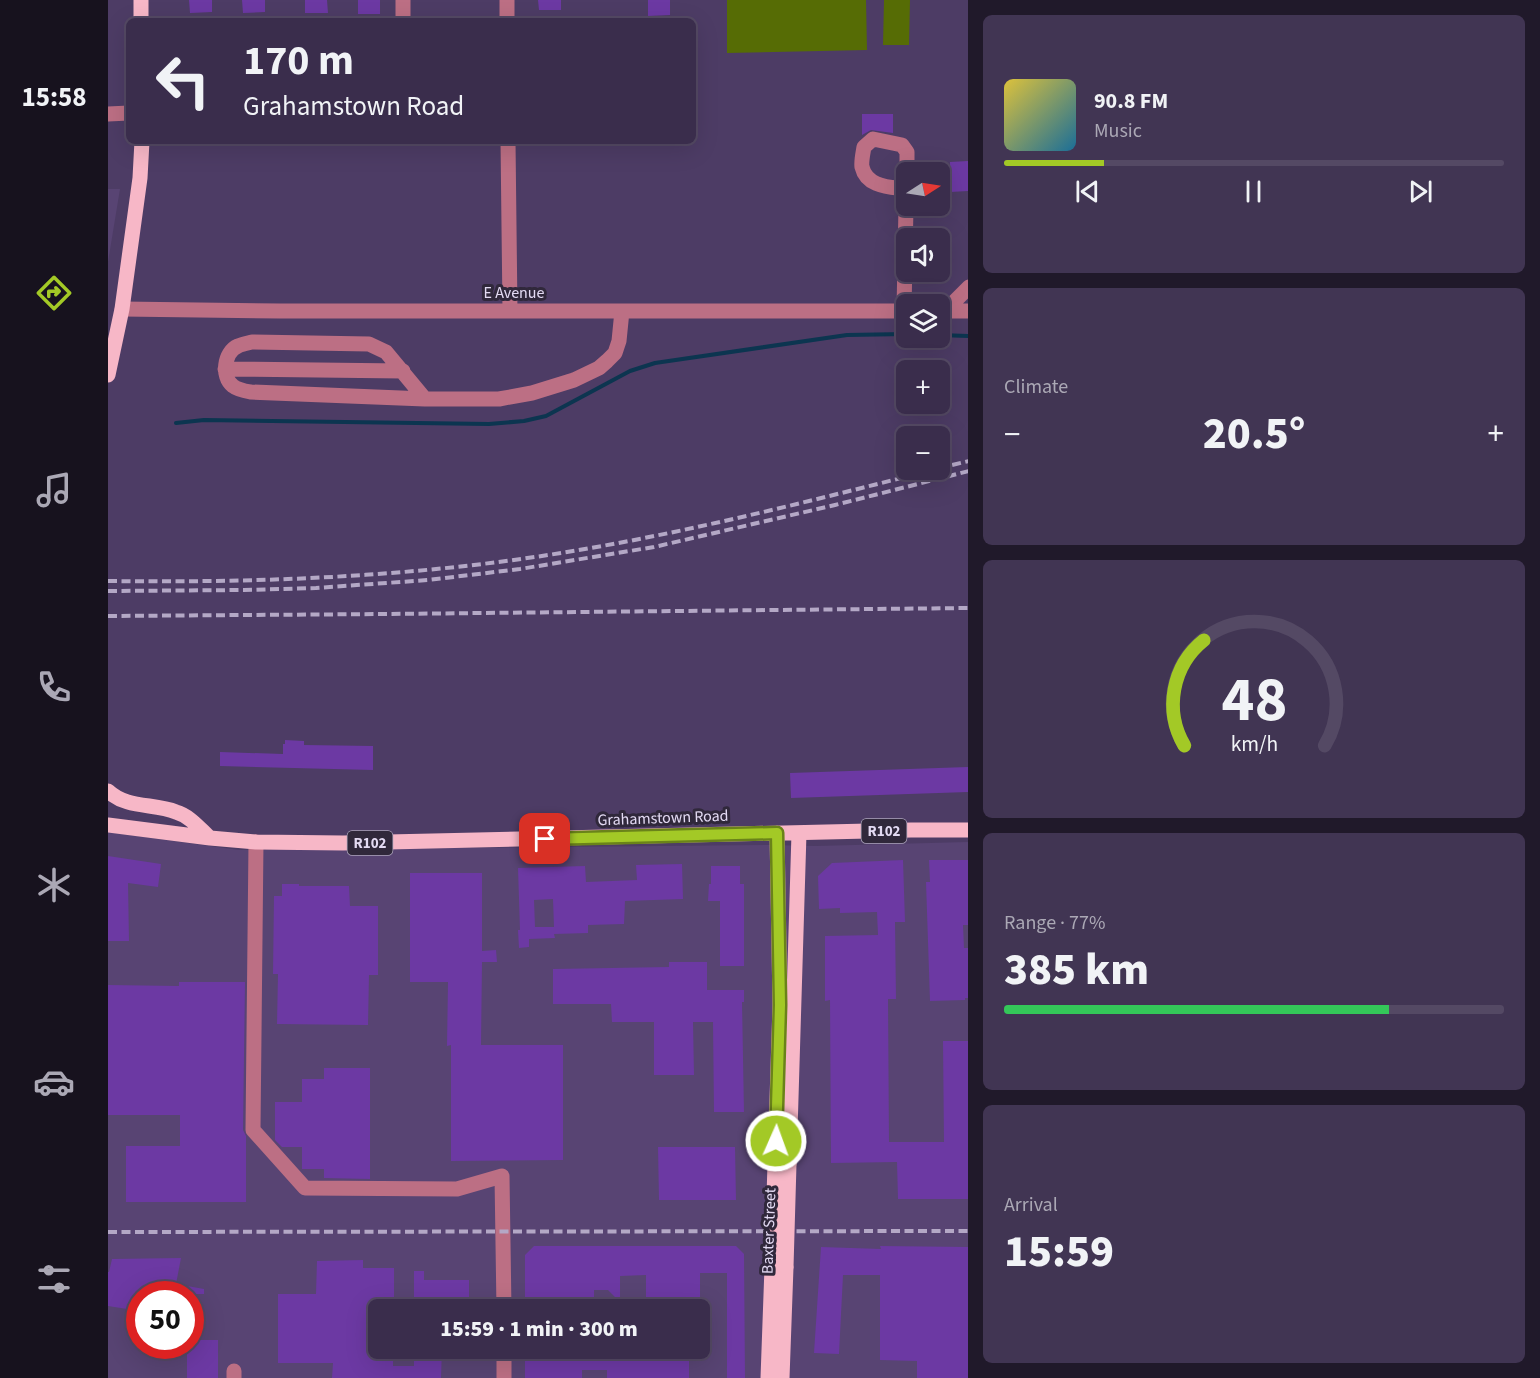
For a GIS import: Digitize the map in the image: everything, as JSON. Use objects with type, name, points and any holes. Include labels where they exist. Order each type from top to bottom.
[{"type":"main road","points":[[141,0],[141,18]]},
{"type":"main road","points":[[108,375],[122,309],[140,178],[142,144]]},
{"type":"main road","points":[[108,791],[127,802],[180,813],[210,838]]},
{"type":"main road","name":"Grahamstown Road","points":[[108,825],[256,842],[386,843],[968,830]]},
{"type":"main road","name":"Baxter Street","points":[[777,833],[782,1163]]},
{"type":"main road","name":"Baxter Street","points":[[782,1378],[779,1267],[782,1163],[799,871],[799,833]]},
{"type":"main road","name":"Baxter Street","points":[[768,1378],[779,1267]]},
{"type":"street","points":[[403,0],[403,18]]},
{"type":"street","points":[[507,0],[507,18]]},
{"type":"street","points":[[108,114],[126,113]]},
{"type":"street","points":[[896,188],[880,186],[867,178],[862,166],[864,147],[873,139],[893,142],[902,146],[907,152],[907,162]]},
{"type":"street","points":[[508,144],[510,311]]},
{"type":"street","points":[[905,294],[906,216]]},
{"type":"street","points":[[950,304],[968,288]]},
{"type":"street","name":"E Avenue","points":[[122,309],[896,311]]},
{"type":"street","points":[[425,399],[386,352],[369,344],[252,342],[237,346],[229,353],[225,369],[228,381],[233,386],[251,392],[425,399],[499,399],[532,393],[574,380],[599,368],[615,353],[619,341],[622,311]]},
{"type":"street","points":[[950,311],[968,311]]},
{"type":"street","points":[[225,369],[403,371]]},
{"type":"street","points":[[256,842],[253,1130],[305,1188],[457,1189],[502,1176],[504,1299]]},
{"type":"street","points":[[504,1359],[504,1378]]},
{"type":"shaded area","points":[[108,189],[120,189],[108,262]]},
{"type":"shaded area","points":[[108,832],[239,850],[816,846],[968,842],[968,1378],[108,1378]]},
{"type":"green space","points":[[727,0],[866,0],[867,50],[727,53]]},
{"type":"green space","points":[[884,0],[910,0],[909,45],[883,45]]},
{"type":"building","points":[[189,0],[212,0],[212,12],[190,13]]},
{"type":"building","points":[[242,0],[265,0],[265,12],[243,13]]},
{"type":"building","points":[[305,0],[327,0],[328,13],[305,13]]},
{"type":"building","points":[[358,0],[380,0],[380,14],[358,14]]},
{"type":"building","points":[[538,0],[561,0],[561,10],[539,10]]},
{"type":"building","points":[[648,0],[670,0],[670,15],[648,16]]},
{"type":"building","points":[[862,114],[893,114],[893,133],[871,130],[862,135]]},
{"type":"building","points":[[968,161],[968,191],[950,192],[950,162]]},
{"type":"building","points":[[285,740],[304,741],[304,745],[373,746],[373,770],[220,766],[220,752],[283,754]]},
{"type":"building","points":[[968,767],[968,792],[791,798],[790,773]]},
{"type":"building","points":[[108,856],[161,864],[158,887],[128,883],[129,941],[108,941]]},
{"type":"building","points":[[903,860],[905,922],[895,922],[896,999],[888,999],[889,1142],[944,1142],[943,1041],[968,1041],[968,1199],[898,1199],[897,1162],[831,1163],[830,1000],[825,1001],[825,936],[878,935],[877,912],[840,913],[840,908],[819,909],[818,876],[832,863]]},
{"type":"building","points":[[929,860],[968,860],[968,925],[963,925],[964,948],[968,948],[968,998],[965,1000],[930,1001],[926,882],[930,882]]},
{"type":"building","points":[[682,864],[683,899],[625,901],[624,924],[588,925],[588,933],[554,934],[555,938],[529,939],[529,947],[519,948],[518,868],[585,866],[586,882],[637,880],[636,865]],"holes":[[[553,899],[554,927],[535,927],[534,900]]]},
{"type":"building","points":[[711,866],[740,866],[740,884],[744,884],[744,966],[720,966],[720,901],[708,901]]},
{"type":"building","points":[[410,873],[482,873],[482,951],[496,950],[497,962],[482,962],[481,1045],[563,1045],[563,1160],[451,1161],[451,1045],[447,1046],[448,982],[410,982]]},
{"type":"building","points":[[282,884],[349,886],[350,906],[378,906],[378,975],[369,975],[368,1025],[277,1024],[278,974],[273,974],[274,896],[282,896]]},
{"type":"building","points":[[669,962],[707,962],[707,990],[744,990],[744,1002],[742,1002],[744,1112],[714,1112],[713,1022],[693,1022],[694,1075],[654,1075],[654,1022],[612,1022],[611,1004],[553,1004],[553,969],[669,967]]},
{"type":"building","points":[[179,982],[245,982],[243,1130],[246,1136],[246,1202],[126,1202],[126,1146],[180,1146],[180,1115],[108,1115],[108,985],[179,986]]},
{"type":"building","points":[[324,1068],[370,1068],[370,1179],[324,1178],[324,1169],[302,1169],[302,1147],[282,1147],[275,1140],[275,1102],[302,1102],[302,1079],[324,1079]]},
{"type":"building","points":[[658,1147],[735,1147],[736,1200],[659,1200]]},
{"type":"building","points":[[534,1246],[736,1246],[744,1254],[745,1378],[727,1378],[727,1273],[700,1273],[700,1299],[646,1299],[646,1275],[620,1276],[620,1299],[608,1290],[594,1290],[594,1299],[525,1299],[525,1255]]},
{"type":"building","points":[[880,1246],[968,1247],[968,1378],[917,1378],[917,1361],[880,1360],[880,1275],[843,1275],[839,1354],[814,1353],[821,1247],[881,1249]]},
{"type":"building","points":[[181,1258],[177,1281],[126,1281],[126,1309],[108,1306],[108,1272],[112,1259]]},
{"type":"building","points":[[363,1260],[363,1268],[394,1268],[394,1299],[368,1299],[368,1359],[393,1359],[393,1366],[414,1366],[414,1359],[442,1359],[441,1378],[332,1378],[333,1363],[278,1363],[278,1294],[316,1294],[317,1261]]},
{"type":"building","points":[[414,1271],[424,1271],[424,1280],[469,1280],[469,1299],[414,1299]]},
{"type":"building","points":[[204,1340],[218,1340],[218,1378],[187,1378],[187,1359],[204,1359]]},
{"type":"building","points":[[525,1359],[689,1359],[689,1378],[607,1378],[607,1370],[582,1370],[582,1378],[525,1378]]},
{"type":"waterway","points":[[176,423],[204,420],[489,424],[524,421],[546,416],[630,371],[655,363],[847,335],[896,334]]},
{"type":"waterway","points":[[950,335],[968,336]]},
{"type":"railway","points":[[950,465],[968,461]]},
{"type":"railway","points":[[108,591],[316,588],[428,580],[520,569],[654,547],[968,471]]},
{"type":"railway","points":[[108,581],[222,581],[335,577],[505,561],[608,545],[701,526],[896,479]]},
{"type":"railway","points":[[108,616],[968,608]]},
{"type":"railway","points":[[108,1232],[968,1231]]},
{"type":"route","points":[[545,839],[777,833],[780,1005],[776,1141]]}]
